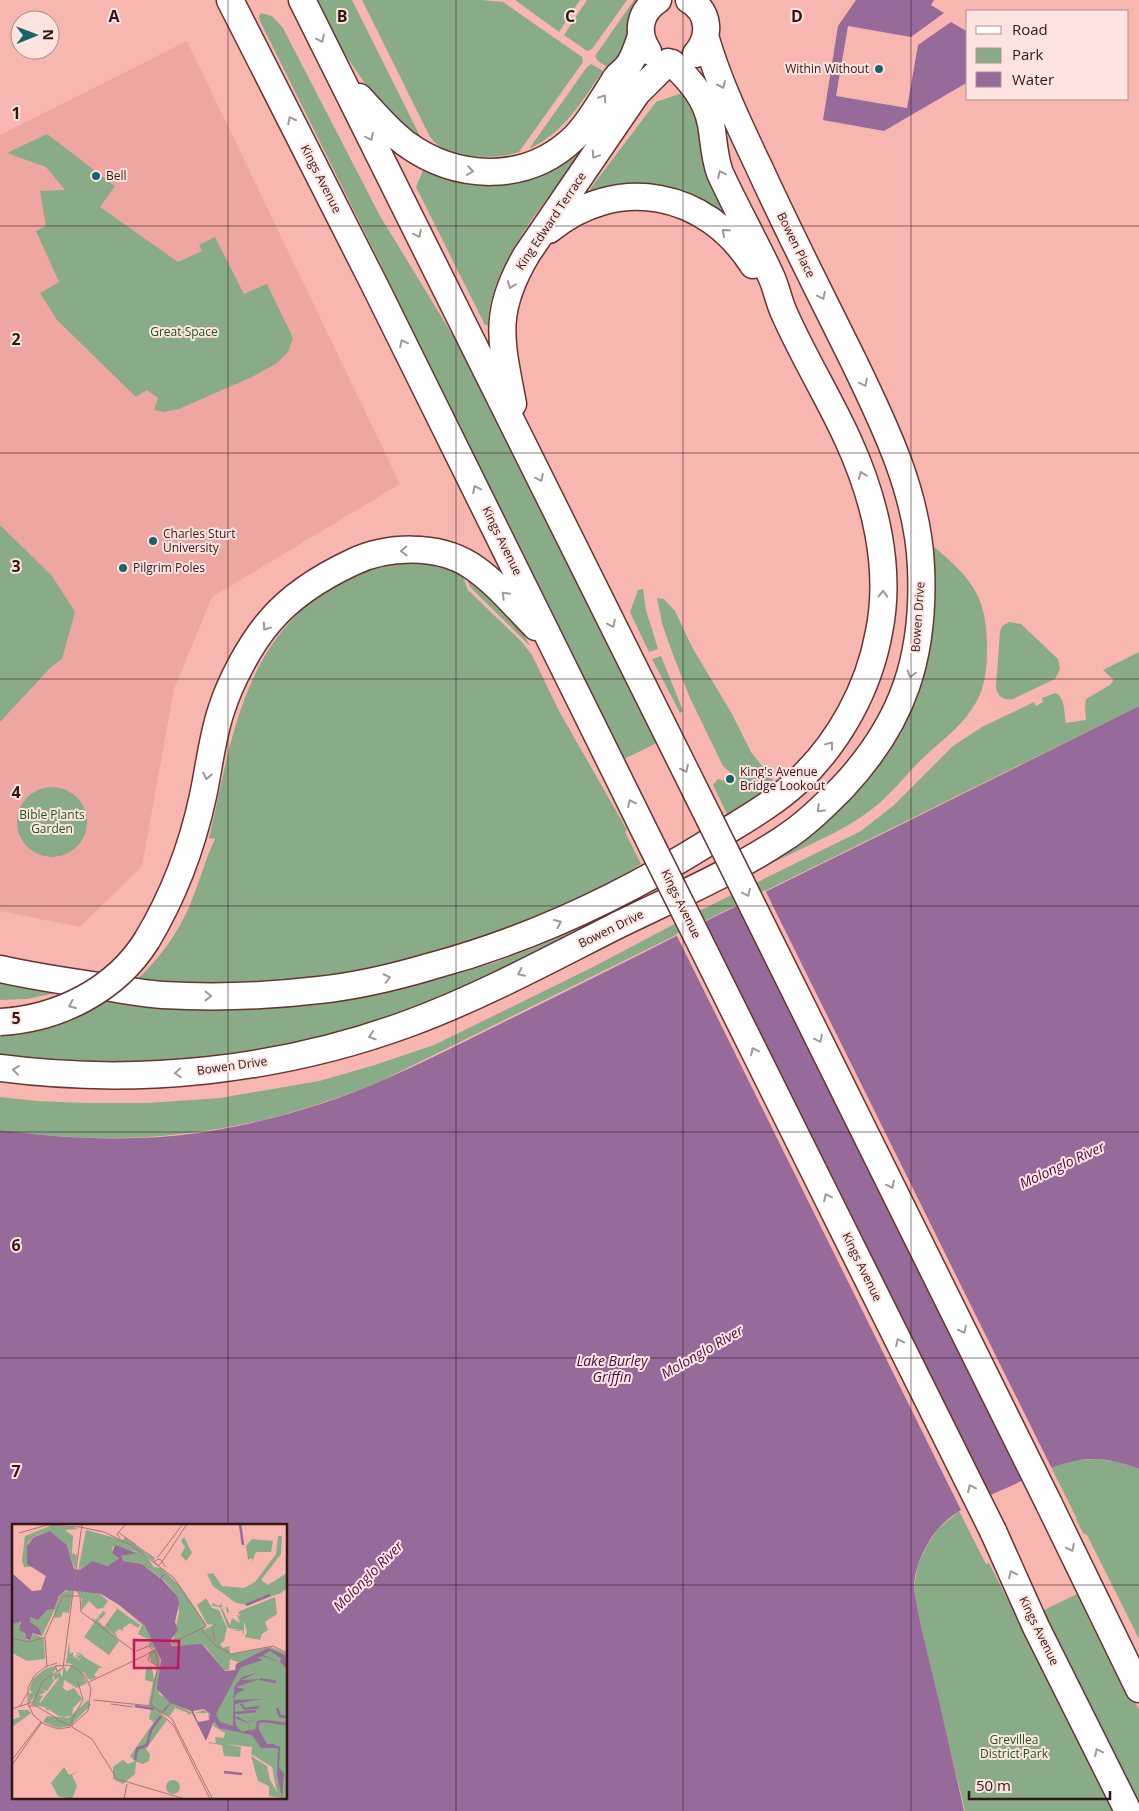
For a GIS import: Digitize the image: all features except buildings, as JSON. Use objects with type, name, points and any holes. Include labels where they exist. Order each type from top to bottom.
[{"type":"main road","name":"Kings Avenue","points":[[230,0],[379,294],[993,1531],[1041,1636],[1128,1811]]},
{"type":"main road","points":[[302,0],[710,818],[1139,1688]]},
{"type":"main road","points":[[340,78],[393,133],[424,155],[458,169],[471,172],[511,170],[548,157],[575,137],[587,124],[617,77],[627,67],[641,36],[641,21],[644,13],[649,6],[658,0]]},
{"type":"main road","points":[[690,0],[698,6],[709,20]]},
{"type":"main road","name":"King Edward Terrace","points":[[518,434],[501,337],[506,298],[512,282],[534,245],[637,93],[670,63],[681,62],[696,54],[709,20]]},
{"type":"main road","name":"Bowen Place","points":[[709,20],[714,66],[749,147],[864,383],[897,457]]},
{"type":"main road","points":[[641,36],[648,50],[660,60],[670,63],[686,76],[702,98],[710,121],[718,167],[773,281],[784,314]]},
{"type":"main road","points":[[0,968],[39,978],[160,995],[228,996],[320,990],[389,978],[474,955],[555,924],[618,894],[682,858],[765,807],[798,782],[831,744],[857,700],[870,667],[880,631],[883,593],[882,556],[874,511],[864,479],[848,440],[784,314],[748,258],[732,238],[701,213],[678,203],[647,198],[608,201],[582,209],[559,222],[534,245]]},
{"type":"main road","name":"Bowen Drive","points":[[0,1068],[86,1075],[191,1072],[268,1062],[359,1040],[413,1022],[494,987],[697,888],[786,838],[811,818],[874,751],[898,708],[908,684],[920,628],[921,564],[918,539],[897,457]]},
{"type":"main road","points":[[0,1022],[45,1015],[78,1003],[119,975],[138,955],[159,920],[179,876],[203,797],[221,711],[234,678],[270,621],[301,594],[340,568],[373,554],[400,550],[438,553],[460,560],[476,569],[552,642]]},
{"type":"shaded area","name":"Charles Sturt University","points":[[187,41],[400,484],[212,597],[174,689],[142,866],[80,927],[0,911],[0,135]]},
{"type":"green space","points":[[316,0],[352,0],[422,140],[386,114],[329,31]]},
{"type":"green space","points":[[362,0],[480,0],[503,2],[582,57],[583,62],[519,152],[509,155],[485,157],[459,154],[437,145],[430,137]]},
{"type":"green space","points":[[515,0],[580,0],[559,32]]},
{"type":"green space","points":[[587,0],[627,0],[592,49],[587,51],[564,35]]},
{"type":"green space","points":[[634,0],[641,0],[624,52],[609,68],[598,61],[595,56]]},
{"type":"green space","points":[[261,13],[272,16],[283,28],[380,216],[469,362],[661,741],[622,760],[442,397],[379,261],[260,21],[259,16]]},
{"type":"green space","points":[[591,64],[603,71],[579,105],[553,134],[529,149],[587,67]]},
{"type":"green space","points":[[688,91],[695,102],[708,164],[704,167],[726,213],[724,214],[709,204],[693,197],[661,187],[627,185],[609,187],[592,192],[590,189],[656,102]]},
{"type":"green space","name":"Great Space","points":[[47,134],[115,186],[100,207],[178,262],[202,251],[199,245],[215,237],[244,294],[267,284],[293,338],[288,352],[277,363],[252,377],[179,409],[164,412],[154,410],[158,398],[147,390],[136,397],[57,320],[40,293],[59,282],[36,231],[46,226],[40,191],[65,190],[46,167],[7,153]]},
{"type":"green space","points":[[577,154],[579,156],[536,214],[508,259],[497,281],[490,303],[488,325],[485,325],[416,187],[424,168],[545,173]]},
{"type":"green space","points":[[0,525],[52,576],[75,612],[62,659],[50,668],[0,722]]},
{"type":"green space","points":[[927,541],[965,576],[980,600],[984,615],[987,659],[984,682],[976,702],[961,723],[870,811],[837,831],[760,869],[758,864],[879,755]]},
{"type":"green space","points":[[412,562],[433,565],[462,574],[468,590],[521,641],[532,655],[559,711],[627,830],[625,832],[641,864],[566,912],[489,943],[301,984],[133,983],[151,966],[166,947],[190,905],[215,839],[209,838],[232,737],[242,705],[255,674],[272,645],[293,618],[320,595],[342,581],[374,568]]},
{"type":"green space","points":[[466,576],[476,582],[503,606],[530,646],[470,587]]},
{"type":"green space","points":[[643,589],[646,610],[658,649],[649,652],[630,612],[638,590]]},
{"type":"green space","points":[[657,598],[664,599],[675,611],[692,647],[732,714],[751,752],[773,780],[773,785],[758,797],[727,814],[713,785],[718,779],[731,783],[735,777],[723,766],[690,698],[662,623]]},
{"type":"green space","points":[[1009,622],[1021,624],[1058,659],[1060,669],[1055,679],[1013,699],[1004,698],[996,690],[1000,632],[1002,626]]},
{"type":"green space","points":[[1139,652],[1139,706],[379,1082],[332,1100],[285,1114],[193,1133],[99,1138],[50,1136],[0,1130],[0,1097],[86,1103],[148,1103],[220,1098],[319,1081],[434,1045],[593,967],[703,909],[861,831],[893,806],[953,746],[982,727],[1034,702],[1036,706],[1043,702],[1042,698],[1055,693],[1061,698],[1066,723],[1086,720],[1086,699],[1110,685],[1113,681],[1103,670]]},
{"type":"green space","points":[[661,656],[683,711],[680,713],[652,659]]},
{"type":"green space","name":"Bible Plants Garden","points":[[52,787],[65,790],[77,797],[84,809],[87,822],[84,835],[77,847],[65,854],[52,857],[39,854],[27,847],[20,835],[17,822],[20,809],[27,797],[39,790]]},
{"type":"green space","points":[[603,917],[608,926],[465,996],[239,1062],[0,1063],[0,1029],[92,1008],[106,1001],[150,1005],[374,994],[438,979],[493,963],[536,947]]},
{"type":"green space","points":[[0,980],[55,993],[27,999],[0,1000]]},
{"type":"green space","points":[[1098,1459],[1119,1462],[1139,1469],[1139,1639],[1087,1535],[1083,1533],[1051,1467],[1075,1460]]},
{"type":"green space","name":"Grevillea District Park","points":[[959,1511],[986,1564],[989,1563],[1116,1811],[965,1811],[922,1633],[914,1587],[918,1564],[927,1545],[938,1529]]},
{"type":"green space","points":[[1081,1592],[1139,1710],[1139,1806],[1042,1611]]},
{"type":"water","points":[[856,0],[934,0],[931,5],[944,13],[911,37],[848,26],[836,96],[907,108],[918,45],[951,22],[966,31],[966,83],[884,131],[823,120],[838,26]]},
{"type":"water","name":"Lake Burley Griffin","points":[[1139,706],[1139,1469],[1121,1463],[1089,1459],[1074,1461],[1045,1470],[963,1509],[938,1529],[925,1549],[918,1564],[914,1580],[914,1591],[964,1811],[0,1811],[0,1130],[50,1136],[148,1138],[222,1129],[319,1105],[365,1088],[441,1053]]},
{"type":"pier","points":[[765,890],[1052,1469],[1025,1482],[737,903]]},
{"type":"pier","points":[[703,920],[990,1499],[962,1512],[676,934]]},
{"type":"place","name":"Within Without","points":[[879,69]]},
{"type":"place","name":"Bell","points":[[96,176]]},
{"type":"place","name":"Charles Sturt University","points":[[153,541]]},
{"type":"place","name":"Pilgrim Poles","points":[[123,568]]},
{"type":"place","name":"King's Avenue Bridge Lookout","points":[[730,779]]},
{"type":"water label","name":"Molonglo River","points":[[1062,1165]]},
{"type":"water label","name":"Molonglo River","points":[[702,1352]]},
{"type":"water label","name":"Molonglo River","points":[[368,1576]]}]
